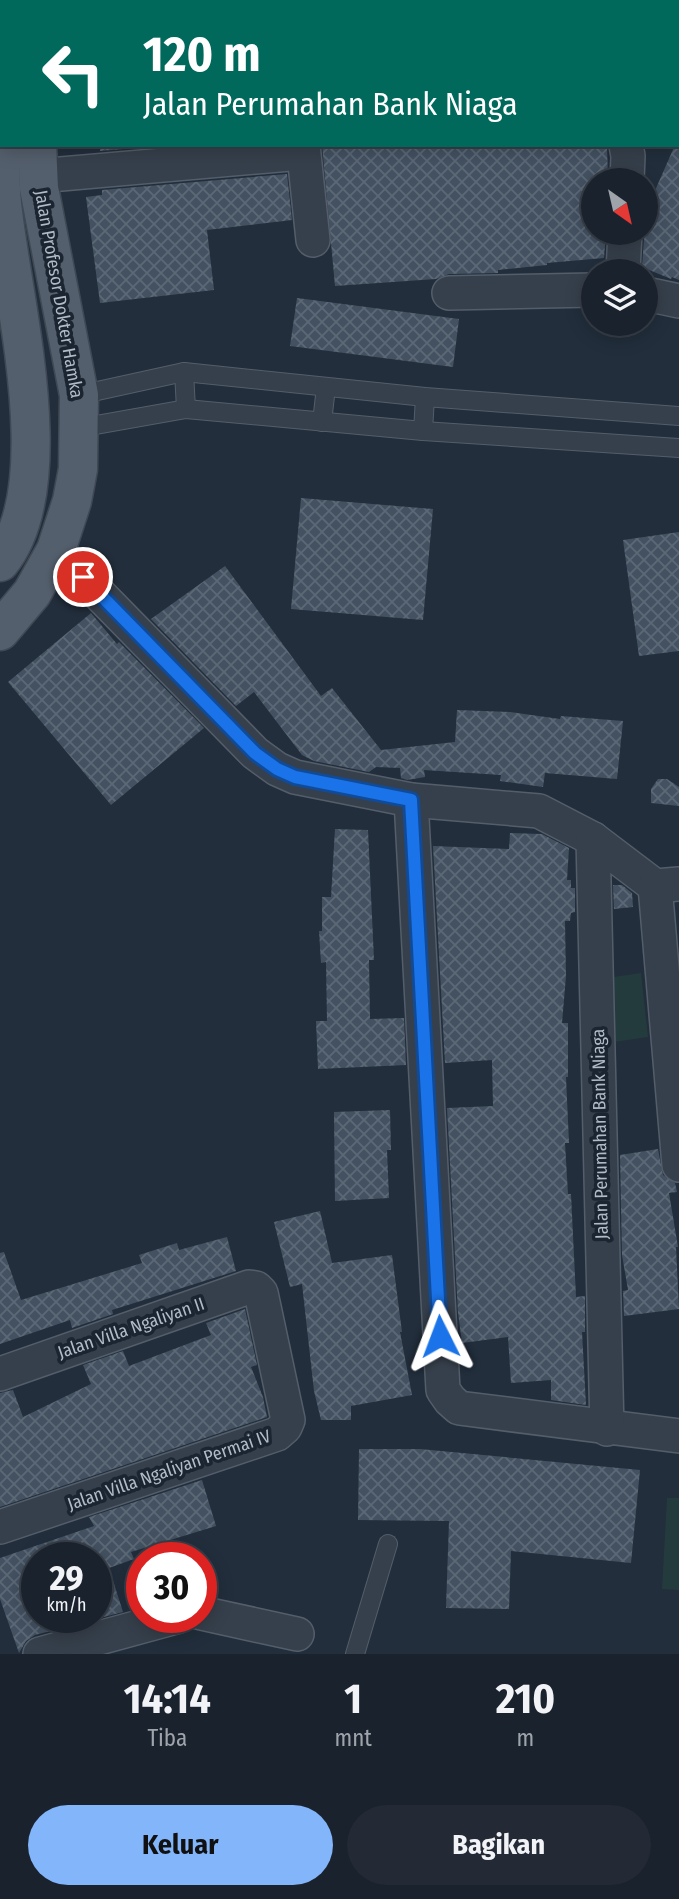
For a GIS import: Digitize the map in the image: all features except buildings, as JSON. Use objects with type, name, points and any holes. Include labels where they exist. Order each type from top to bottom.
[{"type":"main road","points":[[0,150],[7,280],[29,401],[32,439],[28,493],[19,528],[0,562]]},
{"type":"main road","name":"Jalan Profesor Dokter Hamka","points":[[0,631],[32,593],[56,550],[72,501],[78,469],[79,411],[37,161]]},
{"type":"main road","points":[[29,401],[79,411]]},
{"type":"main road","points":[[32,439],[79,411]]},
{"type":"street","points":[[626,147],[628,168]]},
{"type":"street","points":[[37,161],[302,149],[313,240]]},
{"type":"street","points":[[449,293],[581,290]]},
{"type":"street","points":[[658,297],[679,301]]},
{"type":"street","points":[[56,550],[255,753],[277,769],[295,777],[411,800],[539,811],[593,839],[667,885],[679,1164]]},
{"type":"street","points":[[411,800],[443,1390],[460,1408],[607,1429],[679,1436]]},
{"type":"street","name":"Jalan Perumahan Bank Niaga","points":[[593,839],[607,1429]]},
{"type":"street","name":"Jalan Villa Ngaliyan II","points":[[0,1374],[249,1287],[256,1288],[261,1293]]},
{"type":"street","name":"Jalan Villa Ngaliyan Permai IV","points":[[0,1527],[277,1434],[285,1427],[288,1420],[261,1293]]},
{"type":"street","points":[[217,1616],[297,1634]]},
{"type":"street","points":[[40,1654],[126,1631]]},
{"type":"lane","points":[[79,411],[184,373],[425,397],[679,416]]},
{"type":"lane","points":[[184,373],[186,410]]},
{"type":"lane","points":[[322,422],[326,387]]},
{"type":"lane","points":[[423,431],[425,397]]},
{"type":"lane","points":[[79,411],[186,410],[423,431],[679,447]]},
{"type":"lane","points":[[355,1654],[388,1544]]},
{"type":"green space","points":[[641,973],[648,1037],[614,1042],[607,978]]},
{"type":"green space","points":[[667,1498],[679,1498],[679,1590],[662,1589]]},
{"type":"route","points":[[83,577],[255,753],[277,769],[295,777],[411,800],[440,1336]]}]
